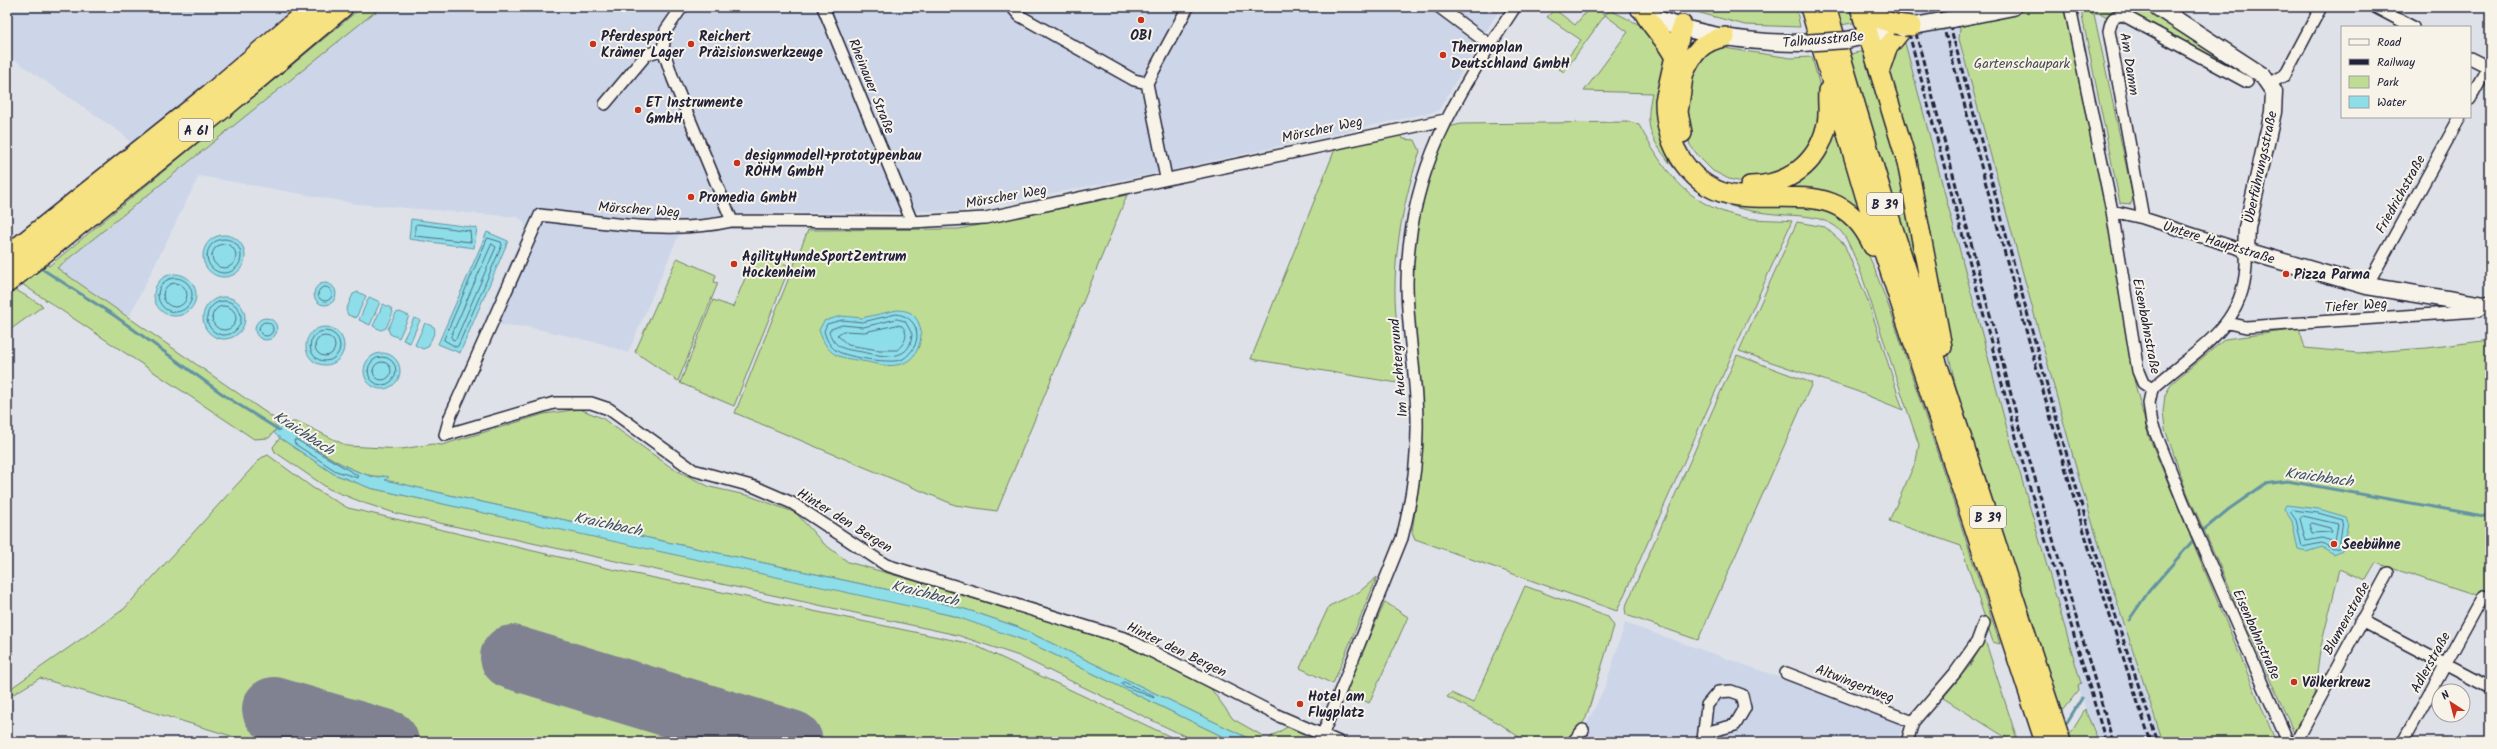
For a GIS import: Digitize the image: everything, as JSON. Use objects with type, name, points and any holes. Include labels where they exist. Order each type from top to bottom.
[{"type":"highway","name":"A 61","points":[[7,282],[38,245],[313,7]]},
{"type":"highway","name":"A 61","points":[[7,257],[38,245],[226,105],[342,7]]},
{"type":"highway","name":"B 39","points":[[1810,7],[1902,309],[2050,741]]},
{"type":"highway","name":"B 39","points":[[1826,7],[1883,198],[2055,722],[2050,741]]},
{"type":"highway","points":[[1860,7],[1868,36],[1880,69],[1913,190],[1946,369],[1948,398]]},
{"type":"highway","points":[[1867,7],[1880,19],[1903,26],[1887,48],[1880,69]]},
{"type":"highway","points":[[1640,9],[1650,23],[1665,39],[1674,56]]},
{"type":"highway","points":[[1687,27],[1687,49],[1678,112],[1680,129],[1691,154],[1706,171],[1728,183],[1749,186],[1768,185],[1790,177],[1800,170],[1816,153],[1827,127],[1830,76]]},
{"type":"highway","points":[[1687,27],[1674,56],[1665,101],[1667,129],[1678,157],[1692,174],[1721,191],[1736,196],[1802,196],[1834,204],[1846,211],[1856,218],[1868,236],[1902,309]]},
{"type":"highway","points":[[1683,75],[1691,56],[1700,46],[1711,40],[1725,37]]},
{"type":"main road","name":"Talhausstraße","points":[[1640,9],[1687,27],[1725,37],[1769,44],[1802,44],[1847,40],[1868,36],[1903,26],[1958,18],[2013,7]]},
{"type":"main road","points":[[2157,7],[2241,64],[2263,76],[2269,84]]},
{"type":"main road","points":[[2241,64],[2251,80],[2265,97],[2270,121]]},
{"type":"main road","points":[[2251,80],[2269,84]]},
{"type":"main road","name":"Überführungsstraße","points":[[2246,251],[2247,228],[2274,98],[2269,84]]},
{"type":"main road","name":"Untere Hauptstraße","points":[[2246,251],[2367,286],[2487,305]]},
{"type":"street","points":[[682,7],[666,30],[663,49],[673,80],[732,221]]},
{"type":"street","name":"Rheinauer Straße","points":[[823,7],[912,222]]},
{"type":"street","points":[[1012,7],[1020,16],[1134,80],[1147,83]]},
{"type":"street","points":[[1166,178],[1147,83],[1188,7]]},
{"type":"street","points":[[1439,7],[1490,45]]},
{"type":"street","name":"Im Auchtergrund","points":[[1322,736],[1402,538],[1410,505],[1417,449],[1417,420],[1408,324],[1408,251],[1418,195],[1426,168],[1445,120],[1490,45],[1515,7]]},
{"type":"street","name":"Eisenbahnstraße","points":[[2070,7],[2112,211],[2138,371],[2143,383],[2152,389],[2149,403],[2152,424],[2191,522],[2288,742]]},
{"type":"street","points":[[2269,84],[2286,75],[2321,7]]},
{"type":"street","points":[[2375,7],[2411,26]]},
{"type":"street","name":"Am Damm","points":[[2143,218],[2109,31],[2112,20],[2115,16],[2123,15],[2251,80]]},
{"type":"street","points":[[605,104],[646,54],[663,49]]},
{"type":"street","points":[[2471,59],[2489,68],[2471,97]]},
{"type":"street","name":"Friedrichstraße","points":[[2367,286],[2459,118]]},
{"type":"street","name":"Mörscher Weg","points":[[445,435],[450,417],[540,215],[677,227],[708,226],[732,221],[912,222],[985,218],[1166,178],[1445,120]]},
{"type":"street","name":"Untere Hauptstraße","points":[[2112,211],[2143,218],[2246,251]]},
{"type":"street","points":[[2152,389],[2228,324],[2243,293],[2247,272],[2246,251]]},
{"type":"street","name":"Tiefer Weg","points":[[2228,324],[2246,327],[2478,311],[2487,305]]},
{"type":"street","name":"Hinter den Bergen","points":[[445,435],[554,403],[591,403],[609,409],[693,470],[755,487],[792,503],[886,565],[1127,639],[1279,716],[1322,736]]},
{"type":"street","name":"Blumenstraße","points":[[2296,742],[2361,620],[2388,573]]},
{"type":"street","name":"Adlerstraße","points":[[2403,742],[2483,596]]},
{"type":"street","points":[[2361,620],[2490,688]]},
{"type":"street","points":[[1907,742],[1913,722],[1955,673],[1977,642],[1984,623]]},
{"type":"street","name":"Altwingertweg","points":[[1786,673],[1913,722]]},
{"type":"street","points":[[1731,691],[1742,695],[1745,708],[1735,725],[1712,731],[1703,741],[1707,705],[1718,692],[1731,691]]},
{"type":"street","points":[[1573,742],[1583,730]]},
{"type":"street","points":[[1322,736],[1339,742]]},
{"type":"shaded area","points":[[7,7],[1501,7],[1438,111],[1158,173],[961,211],[721,214],[678,237],[628,353],[603,344],[528,327],[498,325],[484,321],[525,228],[524,222],[518,217],[357,204],[199,176],[129,317],[57,268],[162,183],[124,135],[7,55]]},
{"type":"shaded area","points":[[1896,7],[1954,7],[1960,29],[1959,39],[2080,482],[2107,571],[2163,742],[2099,742],[2094,726],[2091,727],[2078,685],[2081,682],[1991,370]]},
{"type":"shaded area","points":[[1625,623],[1905,721],[1896,742],[1575,742],[1583,732],[1606,684]]},
{"type":"green space","points":[[362,7],[381,7],[57,268],[281,423],[269,438],[254,439],[7,274],[7,238],[49,266]]},
{"type":"green space","points":[[1557,7],[1559,10],[1558,12],[1575,25],[1586,12],[1580,7],[1594,7],[1605,15],[1564,72],[1559,69],[1581,40],[1547,17]]},
{"type":"green space","points":[[1678,7],[1796,7],[1800,27],[1745,25]]},
{"type":"green space","points":[[1836,7],[1855,7],[1853,23],[1840,25]]},
{"type":"green space","name":"Gartenschaupark","points":[[1954,7],[2066,7],[2138,371],[2134,380],[2149,437],[2276,742],[2163,742],[2107,571],[2080,482],[1959,39],[1960,29]]},
{"type":"green space","points":[[2082,7],[2087,9],[2089,13],[2094,14],[2133,198],[2131,204],[2120,203],[2082,16]]},
{"type":"green space","points":[[2086,7],[2157,7],[2241,64],[2240,79],[2123,15],[2112,20],[2102,14],[2089,12]]},
{"type":"green space","points":[[1610,10],[1650,30],[1663,50],[1665,62],[1660,84],[1697,185],[1822,205],[1855,226],[1873,265],[1894,321],[2000,644],[1993,642],[1961,546],[1889,521],[1916,461],[1919,445],[1859,267],[1843,234],[1835,226],[1823,220],[1811,217],[1751,211],[1735,207],[1707,196],[1681,176],[1657,145],[1650,130],[1649,122],[1652,93],[1584,91],[1628,32],[1605,15]]},
{"type":"green space","points":[[1683,43],[1674,98],[1674,120],[1676,131],[1684,151],[1697,168],[1714,180],[1733,188],[1754,190],[1775,188],[1794,180],[1811,166],[1821,151],[1832,123],[1834,123],[1864,219],[1859,217],[1843,203],[1827,197],[1792,192],[1745,194],[1712,183],[1694,170],[1682,153],[1675,133],[1672,111],[1673,88]]},
{"type":"green space","points":[[1905,43],[2006,425],[2081,683],[2078,685],[2079,690],[2061,712],[1955,384],[1887,69],[1898,48]]},
{"type":"green space","points":[[1710,46],[1791,58],[1812,57],[1821,91],[1822,128],[1800,166],[1746,183],[1729,179],[1713,171],[1690,145],[1683,117],[1695,61]]},
{"type":"green space","points":[[1866,51],[1904,173],[1928,308],[1849,54]]},
{"type":"green space","points":[[1630,122],[1639,125],[1667,170],[1689,193],[1703,202],[1719,210],[1744,218],[1792,221],[1617,611],[1415,539],[1412,532],[1421,466],[1423,427],[1412,277],[1417,222],[1431,174],[1448,127],[1461,124]]},
{"type":"green space","points":[[1402,134],[1403,139],[1415,140],[1420,151],[1405,205],[1396,261],[1395,298],[1397,331],[1404,384],[1251,359],[1335,149]]},
{"type":"green space","points":[[1127,195],[997,511],[955,505],[735,413],[808,230],[959,229]]},
{"type":"green space","points":[[1797,222],[1825,227],[1844,244],[1868,301],[1903,410],[1856,391],[1739,351]]},
{"type":"green space","points":[[756,252],[790,266],[734,406],[680,383],[713,300],[733,307]]},
{"type":"green space","points":[[677,258],[716,275],[714,282],[718,283],[678,381],[635,352]]},
{"type":"green space","points":[[16,290],[43,306],[7,332],[7,297]]},
{"type":"green space","points":[[2299,329],[2305,348],[2358,353],[2427,348],[2490,340],[2490,595],[2470,594],[2376,563],[2366,580],[2340,569],[2320,650],[2314,695],[2294,733],[2186,490],[2165,429],[2163,412],[2165,395],[2172,383],[2225,339]]},
{"type":"green space","points":[[1737,355],[1812,383],[1698,640],[1626,615],[1625,608]]},
{"type":"green space","points":[[580,409],[602,418],[672,468],[710,487],[750,496],[796,513],[823,543],[848,562],[1032,614],[1121,644],[1209,686],[1233,719],[1263,736],[1260,742],[1256,742],[1018,627],[968,610],[908,594],[384,480],[384,476],[373,476],[361,473],[334,460],[286,429],[292,422],[299,422],[347,446],[402,449],[433,444],[442,445],[544,414]]},
{"type":"green space","points":[[280,438],[334,474],[370,488],[907,604],[976,622],[1026,641],[1234,742],[1197,742],[1019,656],[957,635],[398,514],[364,503],[329,489],[275,452],[273,447]]},
{"type":"green space","points":[[268,455],[313,488],[348,508],[611,569],[972,644],[1182,742],[251,742],[40,678],[7,698],[7,691],[124,609],[261,458]]},
{"type":"green space","points":[[1377,577],[1333,684],[1300,668],[1329,606],[1359,592]]},
{"type":"green space","points":[[1525,586],[1608,617],[1614,626],[1586,718],[1570,742],[1526,742],[1499,723],[1447,697],[1451,693],[1473,703]]},
{"type":"green space","points":[[1385,602],[1408,617],[1369,703],[1345,691]]},
{"type":"green space","points":[[1985,640],[2018,742],[2013,742],[1943,698],[1971,664]]},
{"type":"green space","points":[[2085,710],[2099,742],[2071,742],[2069,736]]},
{"type":"green space","points":[[1289,726],[1330,742],[1268,742],[1272,736]]},
{"type":"water","points":[[411,219],[477,228],[474,248],[409,239]]},
{"type":"water","points":[[487,232],[508,241],[460,353],[438,344]]},
{"type":"water","points":[[220,235],[228,235],[236,238],[242,244],[245,256],[242,268],[236,274],[228,277],[220,277],[212,274],[206,268],[203,260],[203,252],[206,244],[212,238]]},
{"type":"water","points":[[171,274],[179,274],[187,277],[193,283],[196,295],[193,307],[187,313],[179,316],[171,316],[163,313],[157,307],[154,299],[154,291],[157,283],[163,277]]},
{"type":"water","points":[[325,283],[333,286],[336,294],[333,302],[325,305],[317,302],[314,294],[317,286]]},
{"type":"water","points":[[358,292],[366,296],[356,318],[348,315],[346,310],[353,294]]},
{"type":"water","points":[[220,297],[228,297],[236,300],[242,306],[245,318],[242,330],[236,336],[228,339],[220,339],[212,336],[206,330],[203,322],[203,314],[206,306],[212,300]]},
{"type":"water","points":[[369,297],[380,302],[370,325],[359,320]]},
{"type":"water","points":[[383,304],[391,308],[393,312],[386,328],[381,330],[373,326]]},
{"type":"water","points":[[897,310],[909,312],[915,317],[921,332],[918,348],[914,355],[908,361],[901,364],[891,366],[881,365],[840,357],[830,351],[826,346],[819,330],[824,321],[841,316],[862,318]]},
{"type":"water","points":[[400,312],[409,316],[399,338],[390,334],[388,329],[396,313]]},
{"type":"water","points":[[266,318],[274,321],[277,329],[274,337],[266,340],[258,337],[255,329],[258,321]]},
{"type":"water","points":[[414,318],[420,320],[410,343],[403,340]]},
{"type":"water","points":[[425,323],[434,327],[435,331],[428,347],[423,349],[415,345]]},
{"type":"water","points":[[325,327],[335,330],[341,336],[344,346],[341,356],[335,362],[325,365],[315,362],[309,356],[306,346],[309,336],[315,330]]},
{"type":"water","points":[[382,353],[395,358],[400,371],[395,384],[382,389],[369,384],[364,371],[369,358]]},
{"type":"water","points":[[279,424],[336,462],[374,477],[389,477],[385,480],[908,594],[968,610],[1018,627],[1256,742],[1234,742],[1026,641],[954,616],[370,488],[334,474],[280,438],[274,433]]},
{"type":"water","points":[[2286,505],[2319,509],[2346,517],[2348,523],[2342,550],[2334,554],[2322,547],[2306,552],[2298,550],[2292,521],[2284,509]]},
{"type":"waterway","name":"Kraichbach","points":[[39,267],[115,316],[228,398],[279,430]]},
{"type":"waterway","name":"Kraichbach","points":[[2200,533],[2229,509],[2265,484],[2287,481],[2490,517]]},
{"type":"waterway","name":"Kraichbach","points":[[2129,620],[2149,591],[2196,537]]},
{"type":"waterway","name":"Kraichbach","points":[[2064,727],[2082,698]]},
{"type":"runway","points":[[512,657],[791,742]]},
{"type":"runway","points":[[274,709],[387,742]]},
{"type":"railway","points":[[1902,7],[2027,478],[2106,742]]},
{"type":"railway","points":[[1909,7],[2018,421],[2113,742]]},
{"type":"railway","points":[[1938,7],[2013,284],[2065,468],[2121,651],[2151,742]]},
{"type":"railway","points":[[1945,7],[2019,284],[2071,469],[2127,652],[2158,742]]},
{"type":"place","name":"OBI","points":[[1141,20]]},
{"type":"place","name":"Pferdesport Krämer Lager","points":[[593,44]]},
{"type":"place","name":"Reichert Präzisionswerkzeuge","points":[[691,44]]},
{"type":"place","name":"Thermoplan Deutschland GmbH","points":[[1443,55]]},
{"type":"place","name":"ET Instrumente GmbH","points":[[638,110]]},
{"type":"place","name":"designmodell+prototypenbau RÖHM GmbH","points":[[737,163]]},
{"type":"place","name":"Promedia GmbH","points":[[691,197]]},
{"type":"place","name":"AgilityHundeSportZentrum Hockenheim","points":[[734,264]]},
{"type":"place","name":"Pizza Parma","points":[[2286,274]]},
{"type":"place","name":"Seebühne","points":[[2334,544]]},
{"type":"place","name":"Völkerkreuz","points":[[2294,682]]},
{"type":"place","name":"Hotel am Flugplatz","points":[[1300,704]]}]
